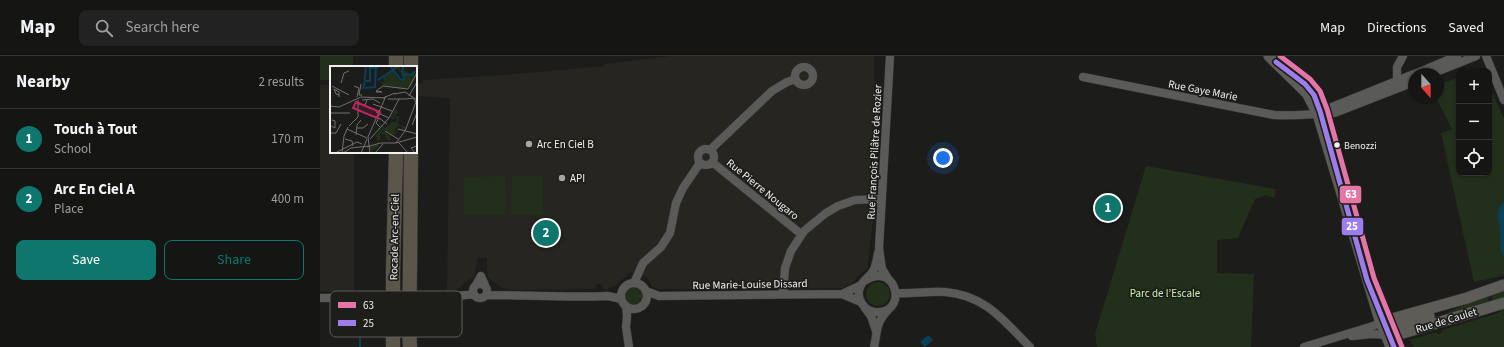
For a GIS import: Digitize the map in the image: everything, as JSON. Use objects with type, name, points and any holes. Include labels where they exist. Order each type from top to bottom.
[{"type":"highway","name":"Rocade Arc-en-Ciel","points":[[393,291],[396,153]]},
{"type":"highway","name":"Rocade Arc-en-Ciel","points":[[410,291],[411,153]]},
{"type":"highway","name":"Rocade Arc-en-Ciel","points":[[410,337],[410,347]]},
{"type":"main road","points":[[1269,56],[1307,93],[1318,114],[1379,317],[1391,347]]},
{"type":"main road","name":"Rue de Caulet","points":[[1379,317],[1467,298],[1504,285]]},
{"type":"main road","name":"Rue de Caulet","points":[[1387,335],[1400,325],[1449,309],[1467,298]]},
{"type":"main road","name":"Rue de Caulet","points":[[1387,335],[1403,333],[1504,303]]},
{"type":"street","name":"Rue François Pilâtre de Rozier","points":[[889,280],[882,269],[880,248],[890,56]]},
{"type":"street","points":[[1397,81],[1397,67],[1403,56]]},
{"type":"street","points":[[1428,68],[1457,56]]},
{"type":"street","points":[[1444,69],[1476,56],[1487,58],[1504,100]]},
{"type":"street","points":[[1318,114],[1408,76]]},
{"type":"street","name":"Rue Gaye Marie","points":[[1083,77],[1274,115],[1298,116],[1318,114],[1329,115],[1408,84]]},
{"type":"street","points":[[710,150],[772,91],[787,82],[796,79]]},
{"type":"street","points":[[704,149],[710,150],[714,156],[712,162],[706,165],[700,163],[698,157],[699,152],[704,149]]},
{"type":"street","name":"Rue Pierre Nougaro","points":[[712,162],[801,234]]},
{"type":"street","points":[[634,283],[643,264],[661,247],[670,233],[676,203],[683,188],[700,163]]},
{"type":"street","points":[[783,294],[785,268],[791,251],[801,234],[826,213],[838,206],[855,200],[882,199]]},
{"type":"street","name":"Rue François Pilâtre de Rozier","points":[[864,282],[874,270],[880,248]]},
{"type":"street","points":[[874,347],[876,331],[881,317],[894,303],[896,293],[895,288],[889,280],[880,276],[870,277],[864,282],[859,292],[863,305],[871,316],[876,331]]},
{"type":"street","name":"Rue Marie-Louise Dissard","points":[[842,294],[864,282]]},
{"type":"street","points":[[462,295],[474,289],[480,283],[486,290],[497,294],[516,296],[608,296],[614,293],[621,296],[626,306],[626,327],[629,347]]},
{"type":"street","points":[[621,296],[626,286],[634,283],[641,285],[646,290],[646,301],[641,307],[634,309],[627,316]]},
{"type":"street","points":[[474,289],[480,298],[486,290]]},
{"type":"street","name":"Rue Marie-Louise Dissard","points":[[646,290],[659,296]]},
{"type":"street","points":[[896,293],[943,292],[957,293],[973,298],[992,310],[1030,347]]},
{"type":"street","name":"Rue Marie-Louise Dissard","points":[[646,301],[659,296],[842,294],[863,305]]},
{"type":"street","points":[[320,298],[330,298]]},
{"type":"street","points":[[863,305],[870,311],[877,312],[882,312],[889,308]]},
{"type":"street","points":[[626,306],[634,309]]},
{"type":"street","name":"Rue de Caulet","points":[[1304,347],[1373,326],[1379,317]]},
{"type":"street","name":"Rue de Caulet","points":[[1330,339],[1372,334],[1387,335]]},
{"type":"shaded area","points":[[671,56],[874,56],[876,191],[867,269],[858,276],[852,284],[843,288],[659,289],[653,287],[646,276],[643,277],[631,272],[615,286],[607,289],[603,289],[601,284],[596,284],[595,289],[514,290],[502,288],[488,278],[487,258],[478,258],[474,277],[458,289],[447,291],[450,98],[417,96],[417,84],[423,83],[423,80],[504,75],[605,66],[605,64]]},
{"type":"shaded area","points":[[320,85],[330,85],[330,153],[354,153],[354,291],[320,291]]},
{"type":"green space","points":[[320,56],[353,56],[353,66],[330,66],[330,80],[320,80]]},
{"type":"green space","points":[[1456,78],[1456,176],[1492,176],[1492,92],[1504,119],[1504,274],[1502,276],[1474,282],[1441,133],[1452,129],[1439,104],[1444,104],[1444,83]]},
{"type":"green space","name":"Parc de l’Escale","points":[[1146,166],[1276,189],[1274,198],[1266,195],[1255,199],[1238,238],[1217,240],[1217,273],[1254,274],[1251,347],[1097,347],[1095,334]]},
{"type":"green space","points":[[505,176],[505,215],[464,215],[464,177]]},
{"type":"green space","points":[[512,176],[543,176],[543,215],[511,215]]},
{"type":"green space","points":[[878,282],[886,286],[890,294],[886,302],[878,306],[870,302],[866,294],[870,286]]},
{"type":"green space","points":[[634,287],[640,290],[643,296],[640,302],[634,305],[628,302],[625,296],[628,290]]},
{"type":"green space","points":[[1504,290],[1504,300],[1493,303],[1491,294]]},
{"type":"green space","points":[[1487,295],[1490,304],[1441,316],[1463,305]]},
{"type":"green space","points":[[1504,308],[1504,347],[1414,347],[1409,340],[1437,332],[1438,334],[1442,333],[1442,330],[1498,313]]},
{"type":"water","points":[[1504,201],[1504,256],[1500,247],[1500,226],[1498,216]]},
{"type":"water","points":[[928,335],[933,340],[925,347],[920,342]]},
{"type":"waterway","points":[[360,337],[360,347]]},
{"type":"transit line","name":"63","points":[[1280,56],[1310,79],[1320,91],[1327,109],[1374,278],[1402,347]]},
{"type":"transit line","name":"25","points":[[1276,62],[1305,84],[1314,95],[1320,111],[1367,280],[1394,347]]},
{"type":"place","name":"Arc En Ciel B","points":[[529,144]]},
{"type":"place","name":"Benozzi","points":[[1337,145]]},
{"type":"place","name":"API","points":[[562,178]]},
{"type":"place","name":"Touch à Tout","points":[[1108,208]]},
{"type":"place","name":"Arc En Ciel A","points":[[546,233]]}]
